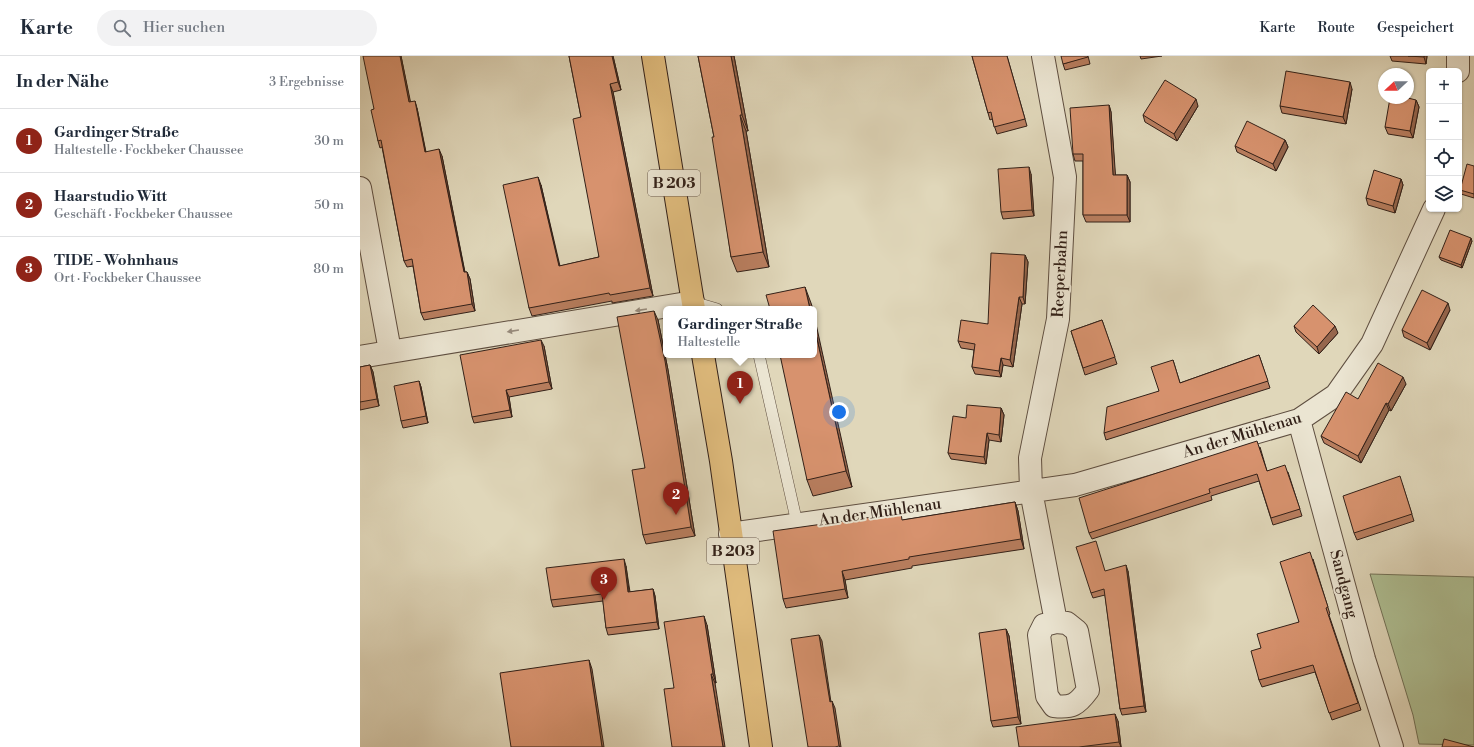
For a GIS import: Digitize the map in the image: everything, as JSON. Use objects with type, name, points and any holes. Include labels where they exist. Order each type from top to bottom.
[{"type":"main road","name":"B 203","points":[[654,56],[694,305]]},
{"type":"main road","name":"B 203","points":[[704,358],[721,461],[761,747]]},
{"type":"street","name":"Reeperbahn","points":[[1031,491],[1030,458],[1058,319],[1064,177],[1043,56]]},
{"type":"street","points":[[1458,56],[1458,68]]},
{"type":"street","points":[[360,188],[390,351]]},
{"type":"street","name":"An der Mühlenau","points":[[730,534],[797,523],[1075,485],[1299,420],[1336,395],[1372,344],[1433,212]]},
{"type":"street","points":[[360,357],[390,351],[663,310]]},
{"type":"street","name":"Sandgang","points":[[1299,420],[1364,659],[1392,747]]},
{"type":"street","points":[[1031,491],[1056,622]]},
{"type":"lane","points":[[760,358],[797,523]]},
{"type":"green space","points":[[1370,574],[1474,577],[1474,745],[1419,744],[1413,715]]},
{"type":"building","points":[[363,56],[400,56],[409,102],[415,101],[425,152],[439,149],[464,272],[467,272],[472,304],[421,313],[412,259],[404,261],[381,140],[378,141],[371,110],[374,109]]},
{"type":"building","points":[[569,56],[612,56],[618,82],[610,84],[650,288],[610,295],[609,293],[529,308],[503,185],[538,177],[559,266],[599,257],[573,119],[581,117]]},
{"type":"building","points":[[698,56],[731,56],[742,115],[740,115],[763,252],[731,257],[712,137],[714,137]]},
{"type":"building","points":[[972,56],[1007,56],[1025,119],[994,127],[991,112],[988,113]]},
{"type":"building","points":[[1061,56],[1087,56],[1088,57],[1063,64]]},
{"type":"building","points":[[1286,71],[1350,82],[1343,117],[1280,106]]},
{"type":"building","points":[[1165,80],[1196,99],[1174,134],[1143,115]]},
{"type":"building","points":[[1414,100],[1416,100],[1410,131],[1385,127],[1389,104],[1414,104]]},
{"type":"building","points":[[1109,105],[1113,175],[1127,175],[1127,215],[1083,215],[1083,154],[1073,154],[1070,108]]},
{"type":"building","points":[[1247,121],[1285,140],[1273,164],[1235,146]]},
{"type":"building","points":[[1467,164],[1474,166],[1474,194],[1462,191],[1462,183]]},
{"type":"building","points":[[1029,167],[1032,210],[1001,212],[998,169]]},
{"type":"building","points":[[1374,170],[1401,179],[1393,206],[1366,198]]},
{"type":"building","points":[[1450,230],[1471,238],[1461,265],[1439,257]]},
{"type":"building","points":[[991,253],[1025,255],[1023,297],[1019,297],[1010,360],[1001,358],[999,371],[972,367],[975,344],[958,341],[961,320],[988,324]]},
{"type":"building","points":[[805,287],[809,306],[769,306],[766,295]]},
{"type":"building","points":[[1422,290],[1448,303],[1427,343],[1402,330]]},
{"type":"building","points":[[1313,305],[1335,326],[1317,347],[1294,326]]},
{"type":"building","points":[[654,311],[663,358],[665,361],[691,527],[643,535],[632,470],[645,468],[617,317]]},
{"type":"building","points":[[1102,320],[1115,357],[1083,368],[1071,331]]},
{"type":"building","points":[[817,339],[846,471],[807,480],[781,358],[817,358]]},
{"type":"building","points":[[541,340],[549,382],[506,390],[510,410],[472,417],[460,355]]},
{"type":"building","points":[[1259,355],[1268,381],[1104,433],[1107,407],[1159,391],[1151,367],[1173,360],[1180,383]]},
{"type":"building","points":[[1378,363],[1403,377],[1388,404],[1386,403],[1358,456],[1321,436],[1346,392],[1358,399]]},
{"type":"building","points":[[370,365],[377,399],[360,402],[360,367]]},
{"type":"building","points":[[419,381],[426,416],[401,421],[394,386]]},
{"type":"building","points":[[967,405],[1001,408],[999,435],[987,433],[984,457],[948,453],[953,416],[966,418]]},
{"type":"building","points":[[1257,441],[1267,471],[1285,465],[1300,509],[1271,518],[1257,474],[1209,489],[1210,493],[1089,533],[1079,498]]},
{"type":"building","points":[[1400,476],[1412,514],[1354,533],[1343,496]]},
{"type":"building","points":[[1015,502],[1021,539],[909,557],[909,559],[842,571],[845,589],[783,599],[773,531],[901,513],[902,520]]},
{"type":"building","points":[[1096,541],[1105,571],[1126,565],[1144,706],[1120,709],[1104,589],[1091,593],[1076,547]]},
{"type":"building","points":[[1310,552],[1328,607],[1326,608],[1358,703],[1329,713],[1313,665],[1259,680],[1251,651],[1261,648],[1257,634],[1299,622],[1280,562]]},
{"type":"building","points":[[624,559],[628,592],[653,589],[657,622],[606,628],[602,594],[551,600],[546,568]]},
{"type":"building","points":[[704,616],[713,674],[711,674],[723,747],[672,747],[664,689],[674,688],[664,622]]},
{"type":"building","points":[[1006,629],[1018,717],[991,721],[979,633]]},
{"type":"building","points":[[819,635],[839,746],[835,747],[808,747],[791,639]]},
{"type":"building","points":[[589,660],[602,747],[511,747],[500,673]]},
{"type":"building","points":[[1115,714],[1119,742],[1079,747],[1019,747],[1016,727]]},
{"type":"building","points":[[1444,739],[1474,747],[1442,747]]},
{"type":"place","name":"Gardinger Straße","points":[[740,404]]},
{"type":"place","name":"Haarstudio Witt","points":[[676,515]]},
{"type":"place","name":"TIDE - Wohnhaus","points":[[604,600]]}]
